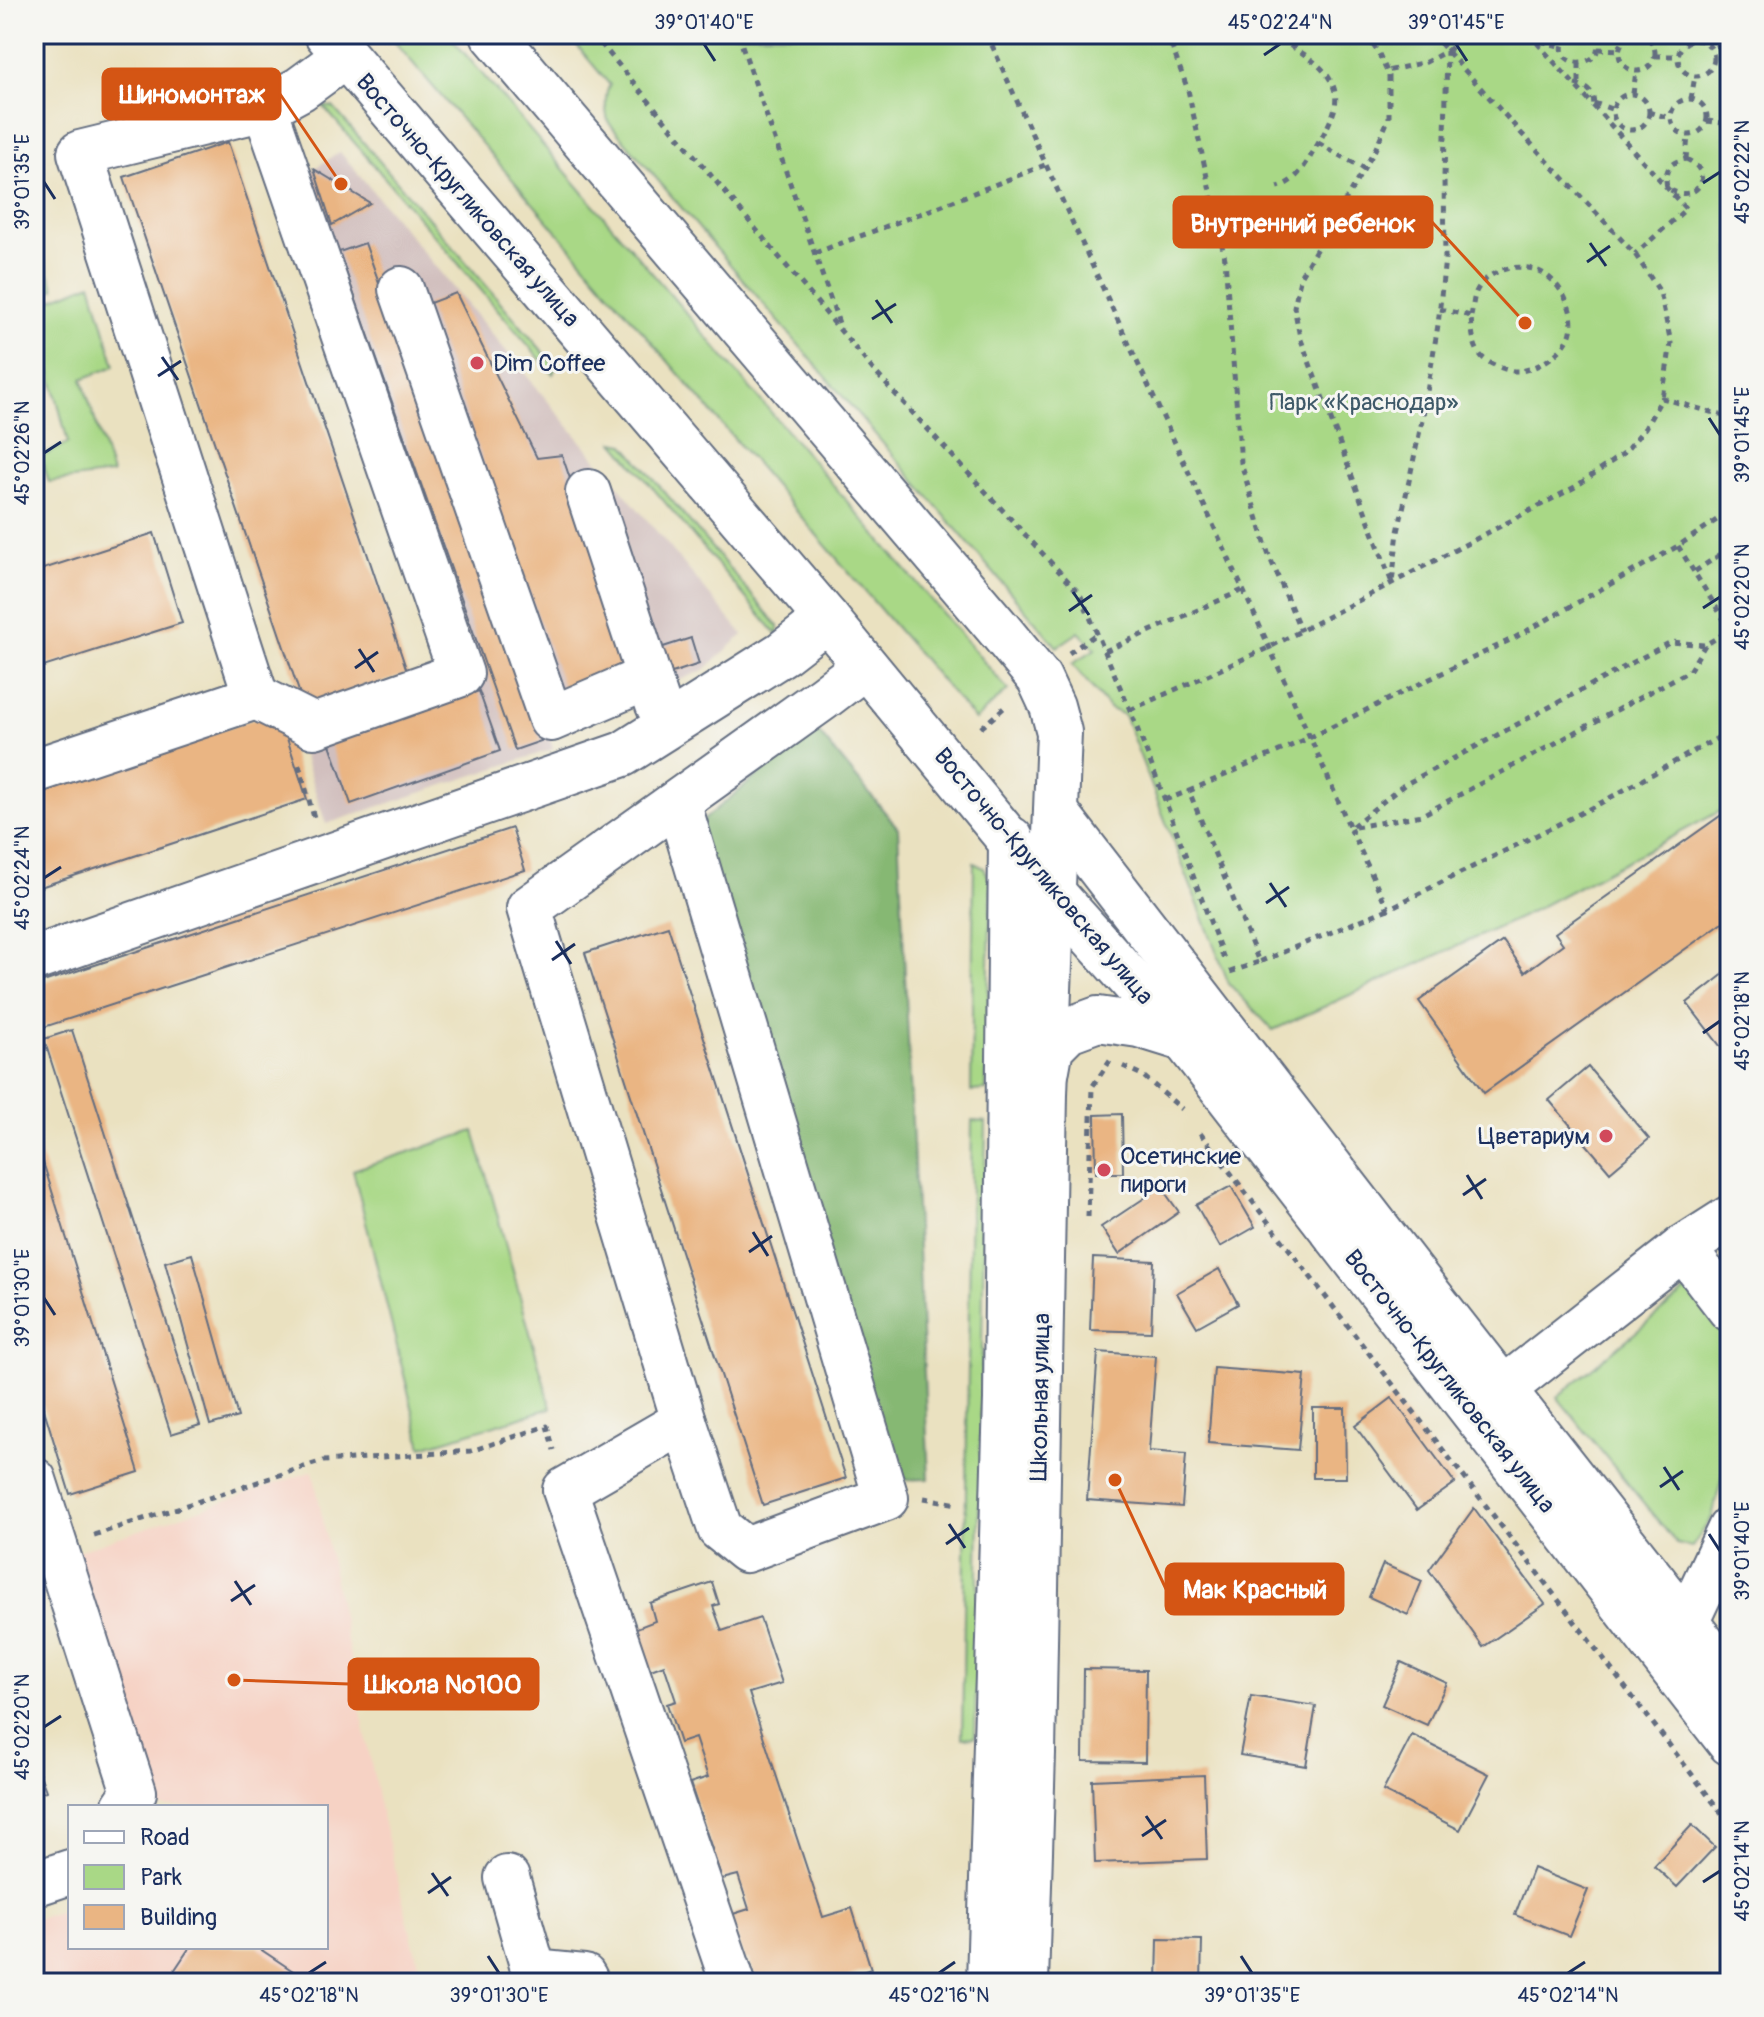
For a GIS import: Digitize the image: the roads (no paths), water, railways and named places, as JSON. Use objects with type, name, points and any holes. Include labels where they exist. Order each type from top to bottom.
[{"type":"main road","name":"Восточно-Кругликовская улица","points":[[493,34],[1039,678],[1052,706],[1059,732],[1056,812],[1488,1400],[1670,1635],[1730,1743]]},
{"type":"main road","name":"Восточно-Кругликовская улица","points":[[336,45],[827,619],[1053,893],[1184,1039],[1488,1400]]},
{"type":"main road","points":[[270,704],[80,153],[265,108],[300,89],[336,45]]},
{"type":"main road","points":[[34,771],[270,704],[314,726],[461,674],[265,108]]},
{"type":"main road","points":[[401,289],[551,719],[649,677]]},
{"type":"main road","points":[[588,492],[665,726]]},
{"type":"main road","points":[[34,959],[623,754],[783,653],[827,619]]},
{"type":"main road","points":[[678,802],[886,1498],[746,1550],[720,1529],[684,1421],[529,908],[865,666]]},
{"type":"main road","name":"Школьная улица","points":[[1026,1983],[1046,1072],[1056,812]]},
{"type":"main road","name":"Школьная улица","points":[[989,1983],[1006,1399],[1011,839]]},
{"type":"main road","points":[[1046,1072],[1051,1047],[1068,1030],[1098,1019],[1139,1025],[1184,1039]]},
{"type":"main road","points":[[1488,1400],[1683,1248],[1730,1218]]},
{"type":"main road","points":[[1683,1248],[1730,1309]]},
{"type":"main road","points":[[684,1421],[565,1490],[733,1983]]},
{"type":"main road","points":[[34,1480],[134,1792],[125,1805]]},
{"type":"main road","points":[[1670,1635],[1730,1529]]},
{"type":"main road","points":[[1670,1635],[1730,1591]]},
{"type":"main road","name":"Восточно-Кругликовская улица","points":[[1670,1635],[1730,1678]]},
{"type":"main road","points":[[34,1884],[68,1873]]},
{"type":"main road","points":[[507,1878],[534,1972],[584,1977],[587,1983]]},
{"type":"place","name":"Шиномонтаж","points":[[341,184]]},
{"type":"place","name":"Внутренний ребенок","points":[[1525,323]]},
{"type":"place","name":"Dim Coffee","points":[[477,363]]},
{"type":"place","name":"Цветариум","points":[[1606,1136]]},
{"type":"place","name":"Осетинские пироги","points":[[1104,1170]]},
{"type":"place","name":"Мак Красный","points":[[1115,1480]]},
{"type":"place","name":"Школа №100","points":[[234,1680]]},
{"type":"park label","name":"Парк «Краснодар»","points":[[1364,402]]}]
